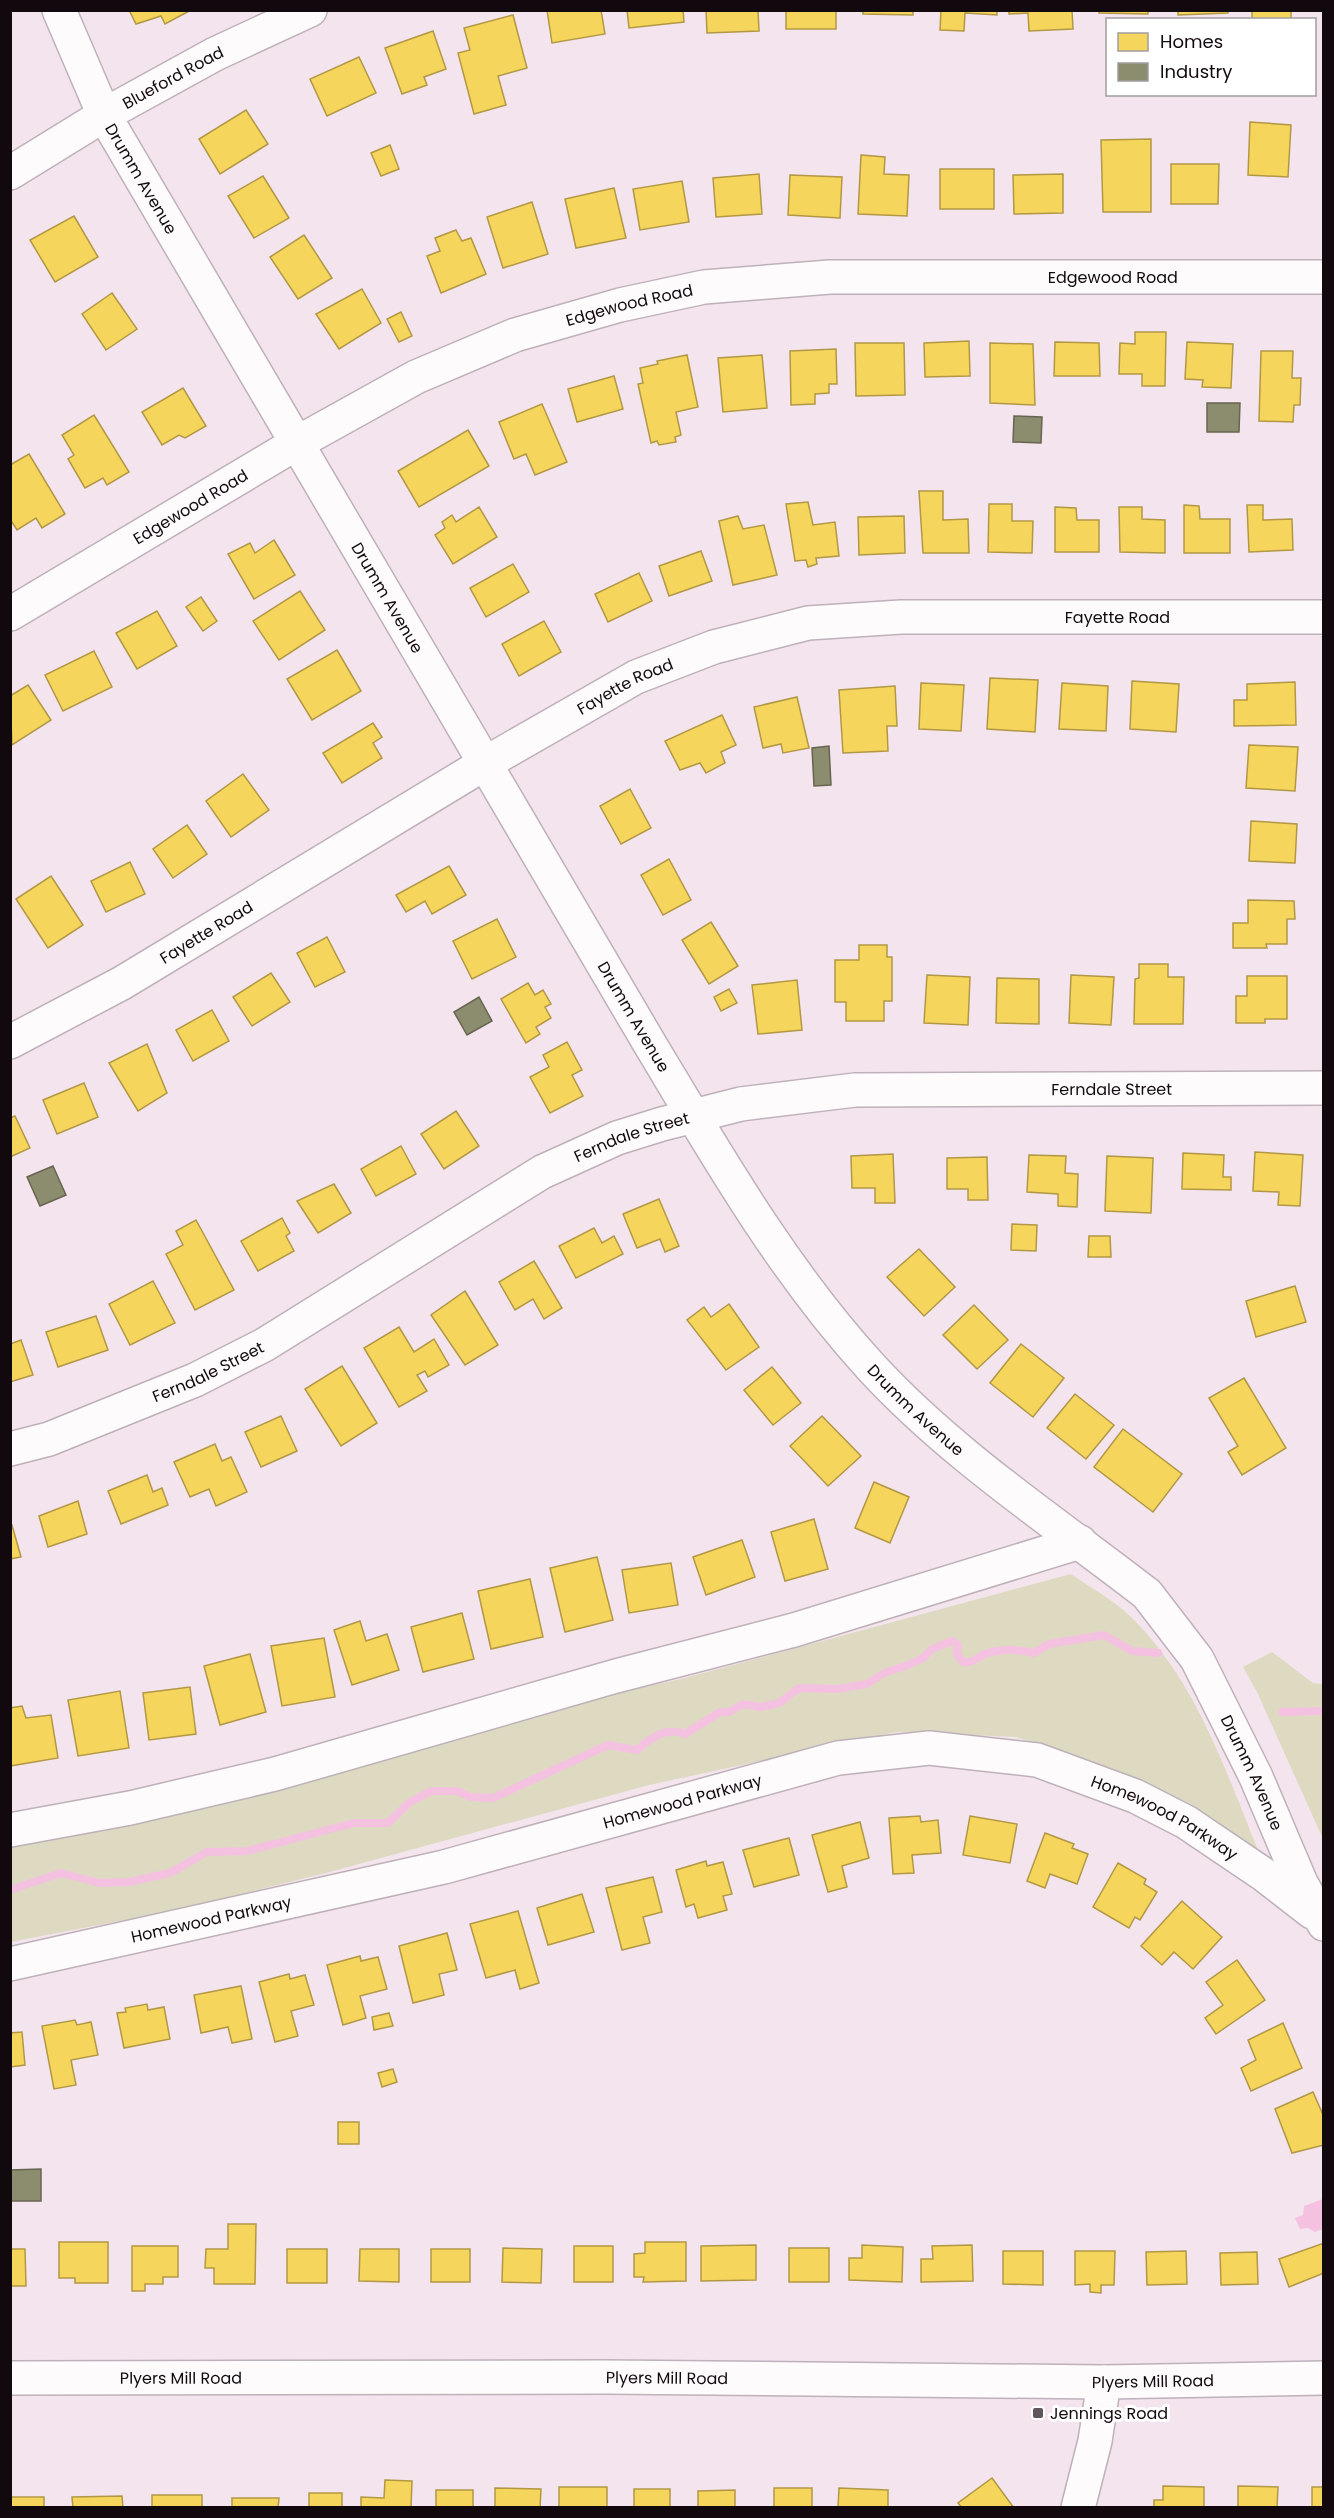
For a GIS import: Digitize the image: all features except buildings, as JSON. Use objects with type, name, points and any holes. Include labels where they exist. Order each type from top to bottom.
[{"type":"street","name":"Drumm Avenue","points":[[59,10],[104,115],[693,1116],[797,1278],[872,1368],[956,1448],[1147,1594],[1197,1659],[1256,1777],[1301,1883],[1322,1921]]},
{"type":"street","name":"Blueford Road","points":[[10,173],[104,115],[215,54],[310,10]]},
{"type":"street","name":"Edgewood Road","points":[[10,614],[297,443],[416,377],[515,335],[620,305],[704,287],[830,277],[1323,277]]},
{"type":"street","name":"Fayette Road","points":[[10,1042],[122,983],[484,764],[636,677],[714,647],[808,623],[901,617],[1323,617]]},
{"type":"street","name":"Ferndale Street","points":[[10,1449],[49,1439],[182,1386],[264,1345],[542,1172],[617,1138],[693,1116],[741,1104],[855,1090],[1323,1088]]},
{"type":"street","points":[[10,1830],[130,1808],[275,1774],[616,1676],[794,1630],[1080,1542]]},
{"type":"street","name":"Homewood Parkway","points":[[10,1964],[444,1868],[838,1758],[929,1748],[1037,1760],[1135,1796],[1186,1822],[1263,1874],[1322,1921]]},
{"type":"street","name":"Plyers Mill Road","points":[[10,2378],[617,2377],[1104,2382],[1323,2378]]},
{"type":"street","points":[[1078,2508],[1095,2441],[1104,2382]]},
{"type":"shaded area","points":[[1071,1574],[1125,1611],[1154,1642],[1173,1669],[1206,1726],[1258,1850],[1189,1803],[1116,1770],[1016,1737],[896,1732],[649,1785],[326,1873],[176,1910],[11,1942],[11,1839],[579,1701],[681,1679]]},
{"type":"shaded area","points":[[1272,1652],[1313,1683],[1323,1684],[1323,1839],[1257,1692],[1243,1667]]},
{"type":"shaded area","points":[[1323,2199],[1323,2229],[1315,2232],[1308,2228],[1300,2229],[1295,2218],[1303,2215],[1304,2206]]},
{"type":"waterway","points":[[10,1890],[61,1873],[99,1883],[129,1882],[170,1873],[207,1852],[247,1851],[354,1823],[388,1823],[410,1802],[431,1791],[457,1791],[471,1797],[493,1798],[608,1745],[637,1750],[665,1732],[685,1734],[720,1712],[729,1712],[743,1704],[760,1707],[779,1703],[799,1688],[837,1689],[867,1684],[884,1673],[923,1658],[932,1649],[952,1641],[958,1645],[957,1654],[963,1662],[1003,1650],[1034,1653],[1049,1644],[1104,1635],[1132,1651],[1158,1653]]},
{"type":"waterway","points":[[1282,1712],[1324,1711]]},
{"type":"place","name":"Jennings Road","points":[[1038,2413]]}]
